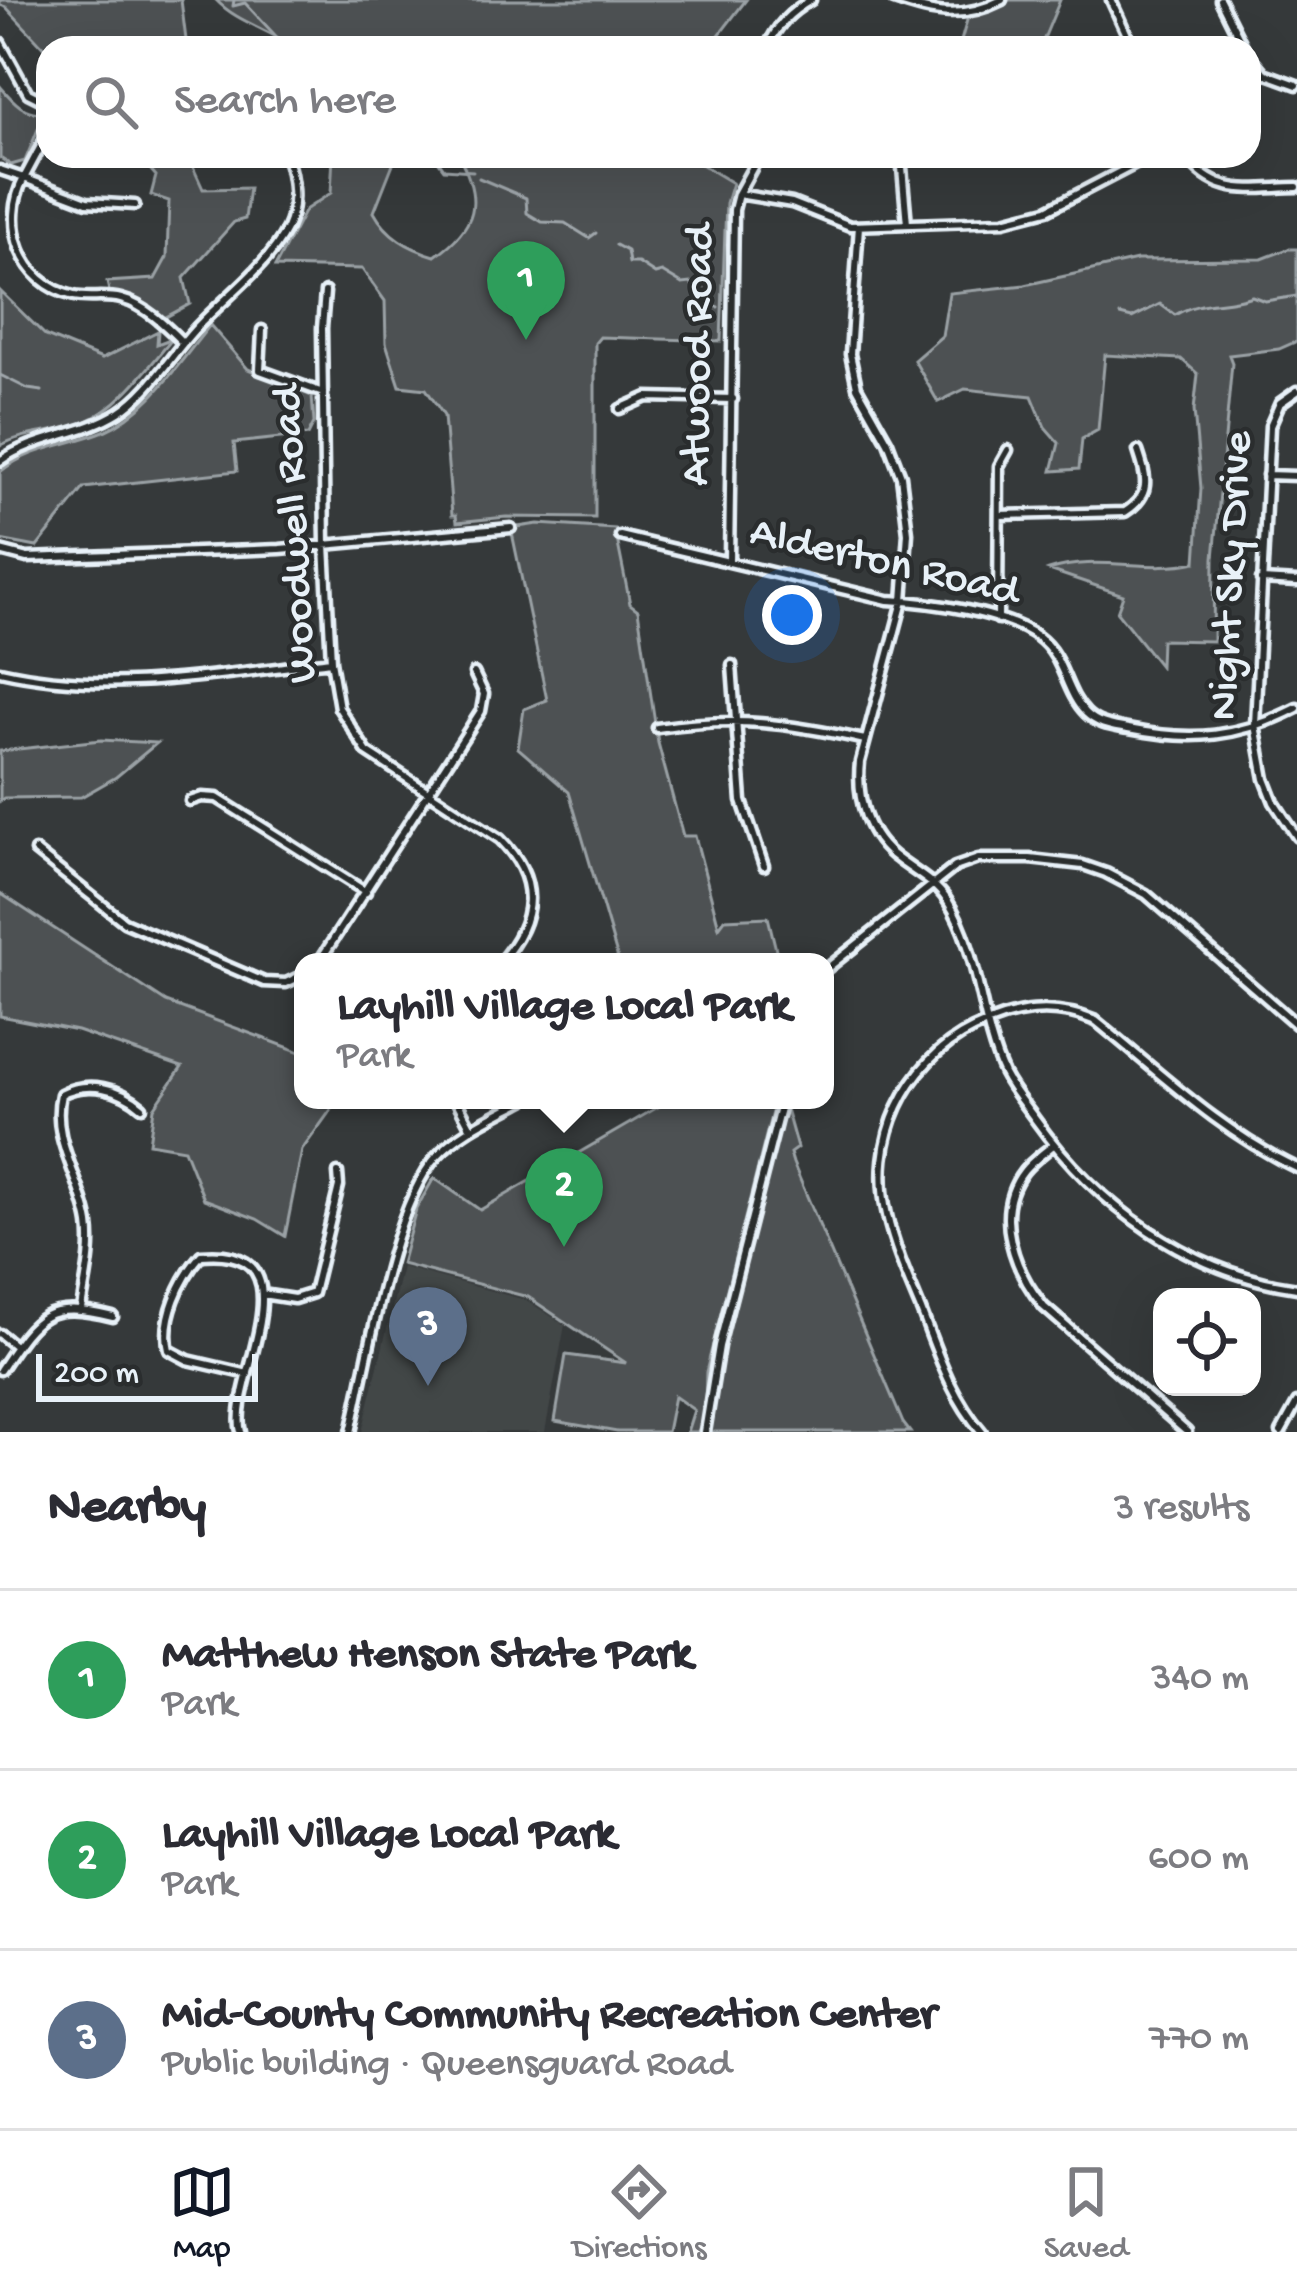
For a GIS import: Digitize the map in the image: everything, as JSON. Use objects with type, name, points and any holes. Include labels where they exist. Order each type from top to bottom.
[{"type":"street","points":[[775,36],[791,12],[811,0]]},
{"type":"street","points":[[894,0],[955,15],[1002,0]]},
{"type":"street","points":[[1112,0],[1127,36]]},
{"type":"street","points":[[1220,0],[1239,36]]},
{"type":"street","points":[[0,42],[28,93],[36,97]]},
{"type":"street","points":[[1261,69],[1297,85]]},
{"type":"street","points":[[36,156],[9,208],[8,221],[13,242],[32,272],[59,291],[121,299],[140,308],[183,343]]},
{"type":"street","points":[[0,461],[39,440],[94,425],[121,411],[285,232],[291,218],[290,168]]},
{"type":"street","name":"Atwood Road","points":[[729,562],[733,251],[737,194],[752,168]]},
{"type":"street","points":[[902,168],[907,224]]},
{"type":"street","points":[[737,194],[792,203],[834,223],[859,226],[1004,221],[1032,216],[1127,168]]},
{"type":"street","points":[[1194,168],[1220,186],[1297,187]]},
{"type":"street","points":[[0,170],[87,202],[135,205]]},
{"type":"street","points":[[859,226],[850,354],[857,387],[901,476],[908,533],[903,601],[858,782],[870,827],[888,852],[946,899],[959,924],[1004,1074],[1053,1144],[1100,1195],[1168,1244],[1235,1274],[1297,1288]]},
{"type":"street","name":"Woodwell Road","points":[[325,292],[326,545],[331,661],[339,708],[367,752],[500,838],[517,858],[530,900],[529,918],[508,953]]},
{"type":"street","points":[[262,330],[260,370],[323,393]]},
{"type":"street","name":"Night Sky Drive","points":[[1297,391],[1274,413],[1255,725],[1265,778],[1297,837]]},
{"type":"street","points":[[620,409],[647,397],[733,399]]},
{"type":"street","points":[[998,619],[999,466],[1008,450]]},
{"type":"street","points":[[999,515],[1125,512],[1146,491],[1148,478],[1138,452]]},
{"type":"street","points":[[1267,475],[1297,476]]},
{"type":"street","points":[[0,551],[27,558],[326,545],[511,528]]},
{"type":"street","name":"Alderton Road","points":[[620,536],[998,619],[1029,631],[1050,648],[1081,708],[1106,725],[1180,739],[1221,736],[1297,708]]},
{"type":"street","points":[[1261,580],[1297,582]]},
{"type":"street","points":[[0,671],[51,680],[146,681],[331,661]]},
{"type":"street","points":[[732,665],[742,802],[764,866]]},
{"type":"street","points":[[325,953],[482,711],[484,694],[474,674]]},
{"type":"street","points":[[657,728],[734,720],[790,724],[865,740]]},
{"type":"street","points":[[190,801],[202,796],[217,798],[366,892]]},
{"type":"street","points":[[1286,821],[1297,817]]},
{"type":"street","points":[[35,851],[109,912],[144,932],[264,982],[294,979]]},
{"type":"street","points":[[834,963],[955,867],[978,859],[1083,865],[1146,894],[1297,1025]]},
{"type":"street","points":[[982,1432],[950,1388],[899,1256],[886,1213],[883,1177],[892,1118],[915,1075],[952,1040],[1021,1011],[1053,1009],[1096,1022],[1222,1123],[1297,1168]]},
{"type":"street","points":[[81,1309],[90,1250],[88,1224],[62,1138],[57,1112],[62,1094],[75,1087],[119,1090],[142,1107]]},
{"type":"street","points":[[460,1109],[472,1130]]},
{"type":"street","points":[[351,1432],[409,1199],[440,1152],[508,1109]]},
{"type":"street","points":[[705,1432],[719,1346],[780,1109]]},
{"type":"street","points":[[1053,1144],[1024,1172],[1010,1208],[1009,1235],[1027,1286],[1044,1307],[1187,1432]]},
{"type":"street","points":[[262,1294],[294,1299],[314,1293],[338,1173]]},
{"type":"street","points":[[242,1432],[239,1413],[264,1307],[262,1294],[253,1272],[238,1260],[217,1254],[201,1256],[173,1303],[169,1350],[248,1373]]},
{"type":"street","points":[[0,1370],[36,1319],[50,1312],[81,1309],[113,1317]]},
{"type":"street","points":[[0,1334],[16,1346]]},
{"type":"street","points":[[1281,1432],[1297,1403]]},
{"type":"shaded area","points":[[0,0],[181,0],[186,36],[36,39]]},
{"type":"shaded area","points":[[216,0],[746,0],[718,36],[275,36]]},
{"type":"shaded area","points":[[1002,0],[1060,0],[1045,36],[962,36],[969,13]]},
{"type":"shaded area","points":[[0,86],[14,101],[36,112],[36,134],[25,161],[11,165],[0,158]]},
{"type":"shaded area","points":[[149,168],[193,168],[203,189],[249,188],[245,219],[234,222],[184,278],[190,304],[164,318],[138,301],[109,291],[107,282],[155,279],[167,257],[169,201],[151,195],[156,176]]},
{"type":"shaded area","points":[[332,168],[391,168],[374,212],[399,240],[435,256],[460,234],[472,212],[465,168],[707,168],[732,183],[726,203],[721,341],[600,337],[595,343],[595,518],[457,522],[452,515],[444,416],[426,389],[400,386],[386,343],[385,301],[362,269],[275,267],[305,210],[331,193]]},
{"type":"shaded area","points":[[1297,249],[1297,341],[1279,349],[1229,355],[1214,558],[1213,641],[1161,640],[1160,666],[1117,612],[1123,595],[1049,570],[1085,564],[1196,562],[1201,488],[1194,410],[1198,374],[1181,359],[1105,355],[1098,430],[1082,439],[1079,469],[1052,471],[1059,443],[1045,427],[1032,396],[965,389],[938,402],[914,360],[942,336],[949,293],[1025,285],[1137,260],[1262,259]]},
{"type":"shaded area","points":[[0,291],[46,336],[102,359],[158,331],[157,344],[173,338],[132,386],[96,416],[73,427],[0,446]]},
{"type":"shaded area","points":[[210,325],[248,369],[312,396],[314,423],[308,435],[234,443],[237,471],[84,488],[37,547],[0,540],[0,472],[25,457],[120,422],[163,384]]},
{"type":"shaded area","points":[[538,524],[615,529],[630,604],[638,610],[658,743],[683,836],[695,836],[719,927],[725,919],[768,917],[777,953],[616,953],[569,792],[518,748],[524,709],[547,700],[511,528]]},
{"type":"shaded area","points":[[101,740],[157,743],[116,777],[81,797],[0,801],[0,751]]},
{"type":"shaded area","points":[[0,893],[166,1002],[294,1050],[294,1109],[332,1109],[302,1150],[285,1236],[257,1219],[204,1199],[184,1149],[149,1143],[154,1108],[182,1067],[77,1031],[0,1016]]},
{"type":"shaded area","points":[[655,1109],[773,1109],[706,1372],[705,1406],[777,1120],[780,1124],[786,1109],[797,1148],[790,1153],[793,1163],[910,1432],[701,1432],[704,1414],[698,1432],[687,1432],[694,1410],[674,1396],[667,1432],[617,1432],[555,1421],[566,1355],[626,1363],[528,1297],[401,1264],[416,1209],[434,1178],[480,1210]]},
{"type":"shaded area","points":[[402,1267],[526,1300],[565,1325],[545,1432],[362,1432]]},
{"type":"waterway","points":[[234,0],[233,6],[245,3],[276,36]]},
{"type":"waterway","points":[[443,168],[473,171]]},
{"type":"waterway","points":[[479,178],[526,198],[527,213],[542,222],[565,223],[589,238],[596,233]]},
{"type":"waterway","points":[[616,245],[627,251],[629,263],[655,274],[662,272],[682,284],[691,283],[702,301],[718,307]]},
{"type":"waterway","points":[[1120,315],[1132,318],[1160,304],[1175,315],[1252,296],[1265,301],[1297,296]]},
{"type":"waterway","points":[[0,375],[42,391]]},
{"type":"place","name":"Matthew Henson State Park","points":[[526,340]]},
{"type":"place","name":"Layhill Village Local Park","points":[[564,1247]]},
{"type":"place","name":"Mid-County Community Recreation Center","points":[[428,1386]]}]
